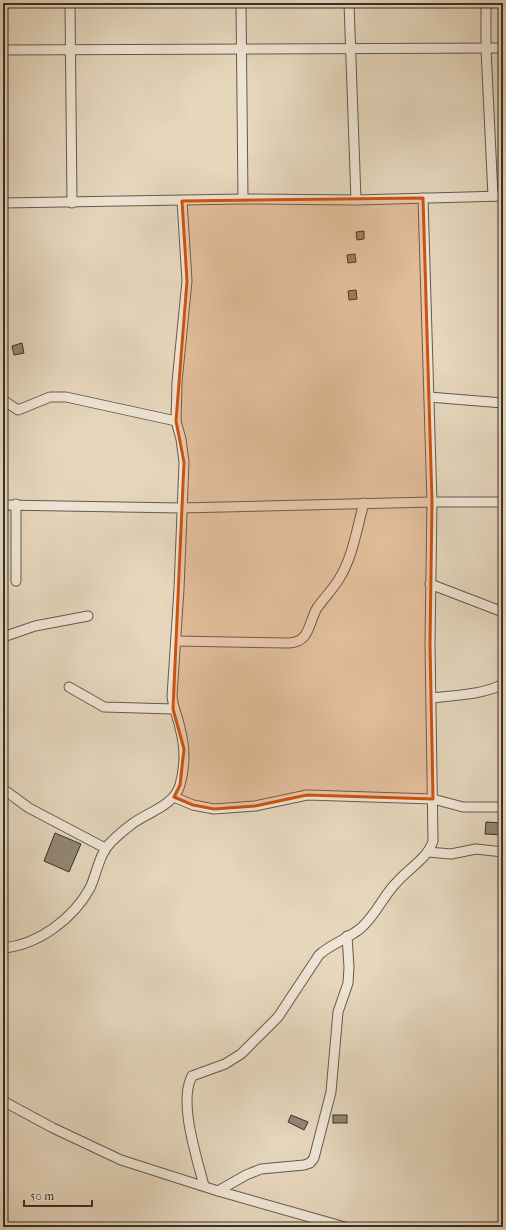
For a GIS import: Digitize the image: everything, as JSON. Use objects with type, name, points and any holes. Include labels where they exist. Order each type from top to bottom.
[{"type":"street","points":[[70,3],[72,203]]},
{"type":"street","points":[[241,3],[240,50],[243,199]]},
{"type":"street","points":[[349,3],[356,200]]},
{"type":"street","points":[[486,3],[486,49],[493,196]]},
{"type":"street","points":[[3,50],[350,50],[503,48]]},
{"type":"street","points":[[3,204],[243,199],[356,200],[503,196]]},
{"type":"street","points":[[204,1186],[187,1102],[188,1082],[192,1076],[225,1064],[241,1054],[278,1017],[319,955],[328,946],[359,929],[368,921],[395,883],[428,852],[433,840],[430,584],[432,502],[423,198]]},
{"type":"street","points":[[3,948],[18,946],[38,937],[66,918],[81,902],[90,888],[105,848],[132,824],[165,805],[174,797],[180,785],[184,749],[180,727],[173,709],[172,696],[179,589],[184,462],[181,439],[176,421],[177,382],[187,281],[182,201]]},
{"type":"street","points":[[3,400],[18,410],[50,397],[66,397],[176,421]]},
{"type":"street","points":[[429,397],[503,403]]},
{"type":"street","points":[[3,505],[16,504],[181,508],[364,503],[503,502]]},
{"type":"street","points":[[176,641],[295,643],[304,638],[317,608],[340,579],[346,565],[364,503]]},
{"type":"street","points":[[16,504],[16,581]]},
{"type":"street","points":[[430,584],[503,612]]},
{"type":"street","points":[[3,637],[35,626],[88,616]]},
{"type":"street","points":[[432,698],[484,691],[496,688],[503,684]]},
{"type":"street","points":[[69,687],[104,707],[173,709]]},
{"type":"street","points":[[3,790],[29,808],[105,848]]},
{"type":"street","points":[[174,797],[193,805],[214,809],[255,806],[307,795],[433,799],[463,807],[503,807]]},
{"type":"street","points":[[428,852],[451,854],[476,849],[503,852]]},
{"type":"street","points":[[218,1191],[246,1175],[261,1169],[304,1165],[310,1163],[314,1158],[331,1092],[338,1012],[348,983],[349,967],[347,936]]},
{"type":"street","points":[[3,1101],[53,1128],[121,1160],[218,1191],[345,1227]]},
{"type":"highlighted area","points":[[423,198],[432,502],[430,644],[433,799],[307,795],[255,806],[214,809],[193,805],[174,797],[180,785],[184,749],[173,709],[184,462],[176,421],[187,281],[182,201]]},
{"type":"building","points":[[364,231],[364,239],[357,240],[356,232]]},
{"type":"building","points":[[355,254],[356,262],[348,263],[347,255]]},
{"type":"building","points":[[356,290],[357,299],[349,300],[348,291]]},
{"type":"building","points":[[22,343],[24,353],[14,355],[12,346]]},
{"type":"building","points":[[486,822],[503,823],[503,835],[485,834]]},
{"type":"building","points":[[55,833],[81,844],[69,872],[44,861]]},
{"type":"building","points":[[291,1115],[308,1122],[304,1130],[288,1122]]},
{"type":"building","points":[[333,1115],[347,1115],[347,1123],[333,1123]]}]
